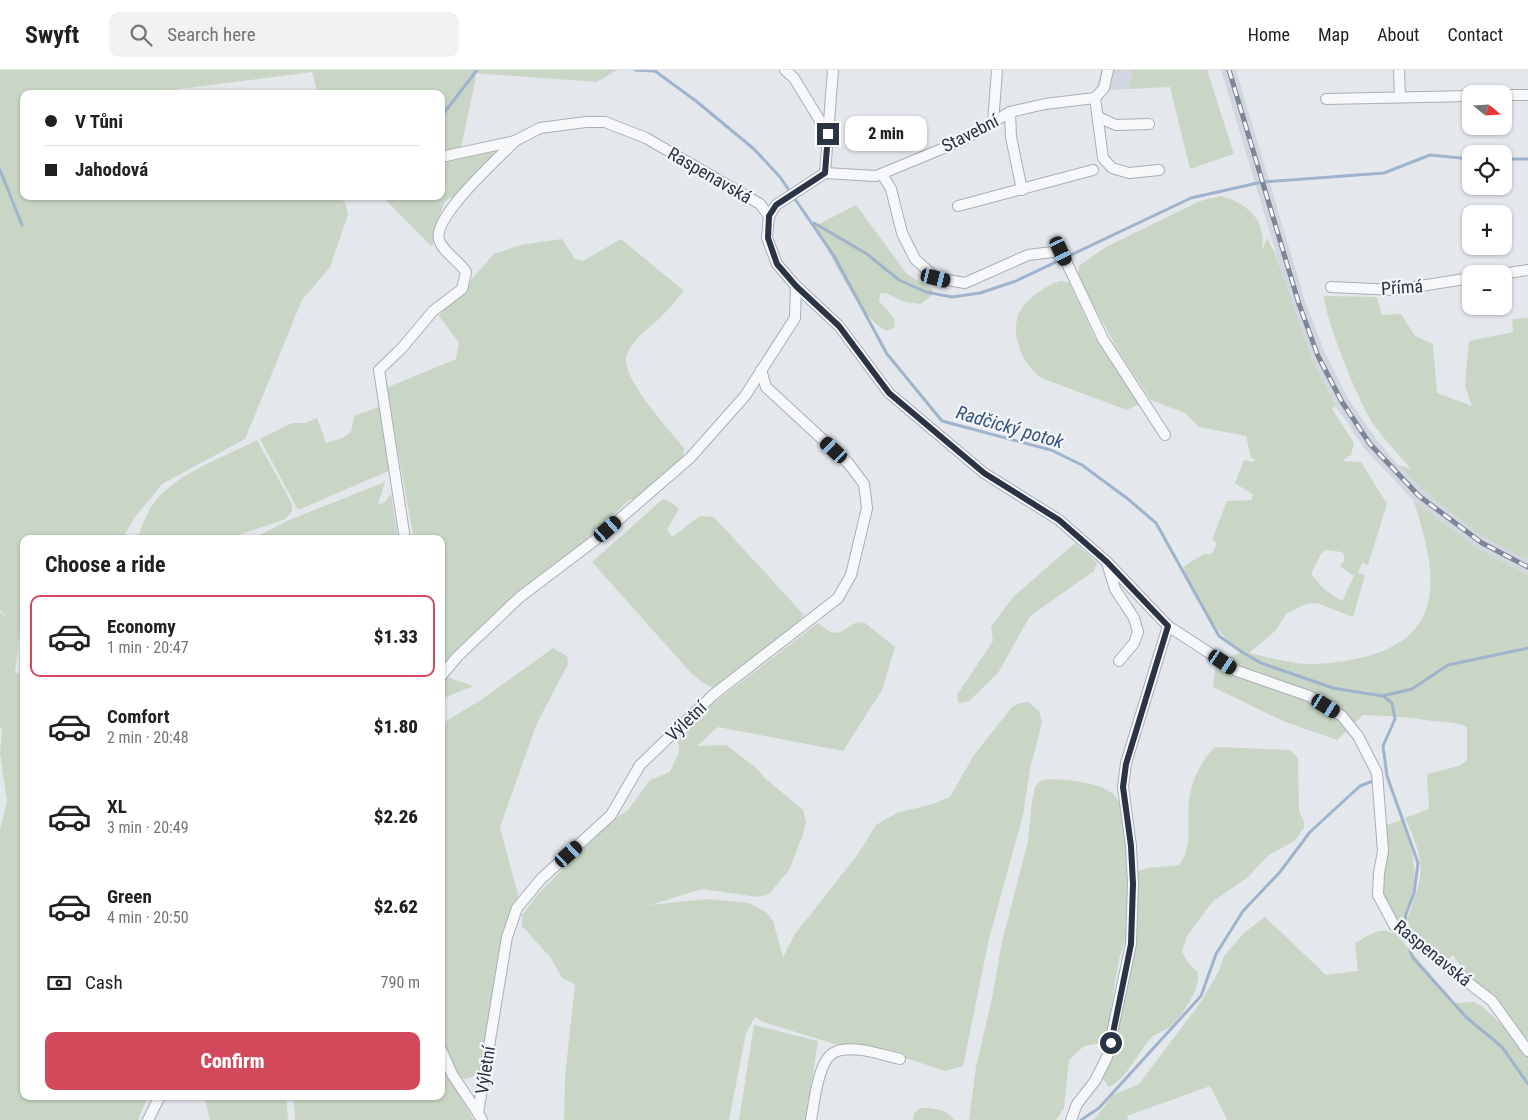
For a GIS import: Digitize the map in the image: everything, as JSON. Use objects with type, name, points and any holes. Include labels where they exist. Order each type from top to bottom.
[{"type":"street","points":[[785,70],[794,78],[828,134]]},
{"type":"street","points":[[769,216],[776,205],[825,173],[833,70]]},
{"type":"street","points":[[993,123],[997,70]]},
{"type":"street","points":[[1108,70],[1104,88],[1095,98],[1103,158],[1112,168],[1129,173],[1159,170]]},
{"type":"street","points":[[1399,70],[1400,97]]},
{"type":"street","points":[[1512,96],[1528,95]]},
{"type":"street","points":[[1326,99],[1462,96]]},
{"type":"street","name":"Stavební","points":[[825,173],[876,176],[961,141],[1010,112],[1045,104],[1095,98]]},
{"type":"street","name":"Stavební","points":[[1010,112],[1011,137],[1022,190]]},
{"type":"street","points":[[1098,117],[1116,125],[1149,124]]},
{"type":"street","name":"Raspenavská","points":[[445,156],[515,141],[540,128],[586,122],[605,122],[646,138],[760,204],[769,216],[768,238],[777,264],[796,286],[839,326],[889,393],[984,473],[1059,520],[1107,562],[1168,626],[1237,672],[1309,696],[1342,716],[1358,736],[1377,773],[1383,851],[1378,895],[1394,925],[1492,1001],[1528,1051]]},
{"type":"street","name":"Raspenavská","points":[[405,535],[379,370],[402,348],[433,311],[462,289],[466,272],[459,261],[442,246],[438,237],[440,227],[450,209],[515,141]]},
{"type":"street","points":[[958,206],[1093,170]]},
{"type":"street","points":[[882,174],[891,189],[902,233],[915,259],[936,278],[965,282],[1028,255],[1061,251],[1103,339],[1165,435]]},
{"type":"street","points":[[1512,272],[1528,270]]},
{"type":"street","name":"Přímá","points":[[1331,287],[1395,290],[1462,279]]},
{"type":"street","points":[[445,671],[458,656],[520,597],[594,541],[690,458],[745,396],[795,318],[796,286]]},
{"type":"street","name":"Výletní","points":[[480,1116],[507,937],[517,908],[540,879],[611,815],[640,765],[713,695],[838,598],[851,575],[867,508],[864,484],[848,463],[766,387],[761,370]]},
{"type":"street","points":[[1107,562],[1115,589],[1134,618],[1138,632],[1134,644],[1119,661]]},
{"type":"street","points":[[1071,1120],[1077,1104],[1095,1081],[1107,1057],[1131,944],[1133,884],[1131,846],[1123,787],[1126,764],[1168,626]]},
{"type":"street","points":[[811,1120],[817,1087],[825,1062],[834,1052],[852,1050],[900,1058]]},
{"type":"street","points":[[445,1058],[452,1074],[480,1116]]},
{"type":"street","points":[[148,1120],[158,1100]]},
{"type":"shaded area","points":[[1101,70],[1132,70],[1129,89],[1096,91]]},
{"type":"shaded area","points":[[1221,70],[1236,70],[1305,301],[1325,353],[1348,398],[1376,439],[1398,465],[1452,514],[1486,537],[1528,559],[1528,575],[1478,549],[1414,501],[1364,448],[1336,406],[1312,359],[1292,306]]},
{"type":"green space","points":[[0,70],[617,70],[597,82],[473,73],[476,77],[461,148],[445,152],[445,90],[317,90],[312,72],[171,90],[20,90],[20,200],[341,200],[345,202],[348,215],[330,267],[302,300],[245,439],[162,484],[135,517],[124,535],[20,535],[20,631],[15,672],[20,674],[20,1100],[146,1100],[138,1120],[0,1120],[0,829],[7,802],[0,753],[2,730],[0,726],[0,612],[6,617],[0,610]]},
{"type":"green space","points":[[1132,70],[1207,70],[1234,154],[1190,169],[1170,87],[1129,89]]},
{"type":"green space","points":[[495,150],[497,155],[455,197],[449,198],[444,203],[432,247],[386,200],[445,200],[445,157]]},
{"type":"green space","points":[[1221,196],[1231,199],[1248,209],[1259,223],[1263,240],[1262,251],[1267,238],[1275,253],[1312,359],[1336,406],[1332,409],[1354,443],[1351,455],[1342,461],[1361,462],[1387,504],[1368,565],[1362,563],[1358,573],[1365,575],[1353,617],[1317,603],[1306,604],[1287,613],[1275,631],[1249,653],[1297,663],[1330,663],[1366,657],[1383,651],[1412,633],[1422,619],[1430,590],[1427,551],[1414,501],[1478,549],[1528,575],[1528,1040],[1481,996],[1453,955],[1449,959],[1443,958],[1415,938],[1416,932],[1411,929],[1407,919],[1417,889],[1421,868],[1417,847],[1405,818],[1429,809],[1427,774],[1459,766],[1467,760],[1467,727],[1454,723],[1363,715],[1337,740],[1283,721],[1213,687],[1216,663],[1241,652],[1224,636],[1197,600],[1186,576],[1184,566],[1204,554],[1212,554],[1217,543],[1212,540],[1227,501],[1252,500],[1253,495],[1235,483],[1244,460],[1253,462],[1255,459],[1251,458],[1246,436],[1199,427],[1185,413],[1151,400],[1119,352],[1078,275],[1079,266],[1106,247],[1200,201]],"holes":[[[1326,550],[1342,552],[1344,559],[1340,566],[1354,576],[1342,601],[1325,590],[1311,574],[1321,554]]]},
{"type":"green space","points":[[856,205],[907,274],[932,289],[934,294],[921,304],[905,302],[888,294],[880,293],[879,301],[894,318],[895,327],[887,331],[867,315],[857,301],[815,226]]},
{"type":"green space","points":[[562,239],[575,259],[583,261],[621,239],[684,291],[664,314],[633,343],[627,354],[626,364],[630,376],[647,403],[684,448],[683,457],[665,488],[653,497],[629,500],[584,542],[560,569],[512,608],[445,675],[445,535],[413,535],[386,388],[456,359],[459,343],[439,316],[494,254],[520,245]]},
{"type":"green space","points":[[1060,281],[1069,282],[1094,336],[1139,404],[1127,410],[1041,378],[1028,364],[1016,336],[1018,317],[1025,304],[1034,296]]},
{"type":"green space","points":[[1324,296],[1377,297],[1382,315],[1401,314],[1415,336],[1433,344],[1437,393],[1472,406],[1465,385],[1469,341],[1513,332],[1512,319],[1528,318],[1528,559],[1492,541],[1458,518],[1398,465],[1411,469],[1383,437],[1368,415],[1352,382],[1337,342],[1330,323]]},
{"type":"green space","points":[[379,407],[391,470],[298,510],[260,439],[292,423],[305,423],[317,418],[326,443],[342,438],[351,432],[354,416]]},
{"type":"green space","points":[[257,440],[292,504],[292,511],[286,519],[238,535],[138,535],[151,507],[158,498],[179,480],[204,465]]},
{"type":"green space","points":[[385,482],[378,504],[384,503],[391,494],[397,535],[260,535],[289,520]]},
{"type":"green space","points":[[663,499],[671,502],[679,509],[667,530],[672,537],[700,516],[714,517],[804,615],[797,623],[713,688],[691,673],[592,562]]},
{"type":"green space","points":[[1075,543],[1097,563],[1094,571],[1030,616],[998,673],[969,701],[958,703],[957,695],[993,641],[991,627],[1013,597]]},
{"type":"green space","points":[[857,622],[865,623],[895,647],[882,690],[843,751],[718,727],[697,746],[726,745],[755,767],[766,779],[803,810],[806,822],[803,835],[789,870],[769,894],[758,897],[702,889],[650,905],[707,899],[749,903],[766,912],[773,921],[783,957],[795,934],[858,854],[876,825],[897,813],[933,804],[950,797],[974,755],[1012,707],[1028,702],[1039,711],[1042,722],[1030,769],[1023,815],[989,939],[963,1066],[945,1071],[897,1055],[838,1045],[763,1022],[755,1017],[746,1033],[729,1120],[564,1120],[565,1077],[575,984],[562,978],[551,958],[522,926],[522,915],[539,893],[611,821],[628,810],[650,780],[670,772],[679,752],[678,738],[711,705],[818,623],[834,633],[838,633]]},
{"type":"green space","points":[[553,648],[567,656],[568,664],[537,723],[500,827],[518,895],[500,948],[479,1069],[476,1076],[465,1079],[460,1078],[445,1049],[445,722],[481,700]]},
{"type":"green space","points":[[445,676],[473,686],[445,697]]},
{"type":"green space","points":[[1215,747],[1290,750],[1298,758],[1299,811],[1304,821],[1304,828],[1294,841],[1269,855],[1247,878],[1213,901],[1187,936],[1182,952],[1198,973],[1196,987],[1189,1003],[1173,1023],[1151,1038],[1128,1071],[1109,1087],[1103,1079],[1113,1052],[1135,948],[1138,871],[1148,868],[1179,865],[1184,858],[1188,842],[1190,793],[1198,771]]},
{"type":"green space","points":[[1049,779],[1081,782],[1105,789],[1112,793],[1118,802],[1123,817],[1128,859],[1127,922],[1119,960],[1108,1036],[1103,1043],[1084,1046],[1069,1060],[1064,1108],[1056,1120],[969,1120],[976,1067],[993,994],[1001,946],[1028,841],[1035,787],[1040,781]]},
{"type":"green space","points":[[1402,820],[1411,847],[1414,884],[1407,911],[1400,925],[1391,917],[1386,906],[1382,893],[1381,879],[1386,825]]},
{"type":"green space","points":[[1265,917],[1326,975],[1358,971],[1355,943],[1372,934],[1387,931],[1399,937],[1455,1003],[1473,1002],[1482,1006],[1517,1039],[1528,1057],[1528,1120],[1227,1120],[1210,1086],[1127,1116],[1128,1120],[1094,1120],[1113,1095],[1139,1084],[1200,1003],[1219,971],[1224,956],[1245,932]]},
{"type":"green space","points":[[754,1025],[818,1041],[806,1120],[739,1120]]},
{"type":"green space","points":[[445,1072],[474,1120],[295,1120],[293,1100],[445,1100]]},
{"type":"green space","points":[[205,1100],[286,1100],[288,1120],[210,1120]]},
{"type":"green space","points":[[921,1108],[944,1111],[954,1120],[913,1120],[914,1113]]},
{"type":"waterway","points":[[445,112],[477,70]]},
{"type":"waterway","name":"Radčický potok","points":[[635,70],[655,71],[696,101],[754,149],[780,177],[834,256],[887,354],[942,421],[1051,450],[1082,465],[1128,499],[1156,523],[1219,636],[1242,652],[1261,663],[1333,688],[1382,696],[1412,689],[1448,665],[1528,648]]},
{"type":"waterway","points":[[814,223],[867,254],[899,280],[926,292],[952,297],[980,293],[1016,281],[1191,198],[1262,182],[1384,173],[1430,155],[1462,158]]},
{"type":"waterway","points":[[1512,159],[1528,159]]},
{"type":"waterway","points":[[0,170],[22,225]]},
{"type":"waterway","points":[[1383,696],[1392,703],[1395,719],[1383,746],[1387,776],[1418,863],[1414,893],[1405,921],[1409,932]]},
{"type":"waterway","points":[[1081,1120],[1099,1108],[1201,996],[1216,954],[1243,911],[1280,872],[1310,832],[1360,786],[1373,781]]},
{"type":"waterway","points":[[1412,946],[1410,951],[1413,958],[1466,1017],[1502,1047],[1528,1084]]},
{"type":"railway","points":[[1229,70],[1299,304],[1318,356],[1342,402],[1370,444],[1419,496],[1482,543],[1528,567]]},
{"type":"route","points":[[828,134],[825,173],[776,205],[769,216],[768,238],[777,264],[796,286],[839,326],[889,393],[984,473],[1059,520],[1107,562],[1168,626],[1126,764],[1123,787],[1131,846],[1133,884],[1131,944],[1111,1043]]}]
